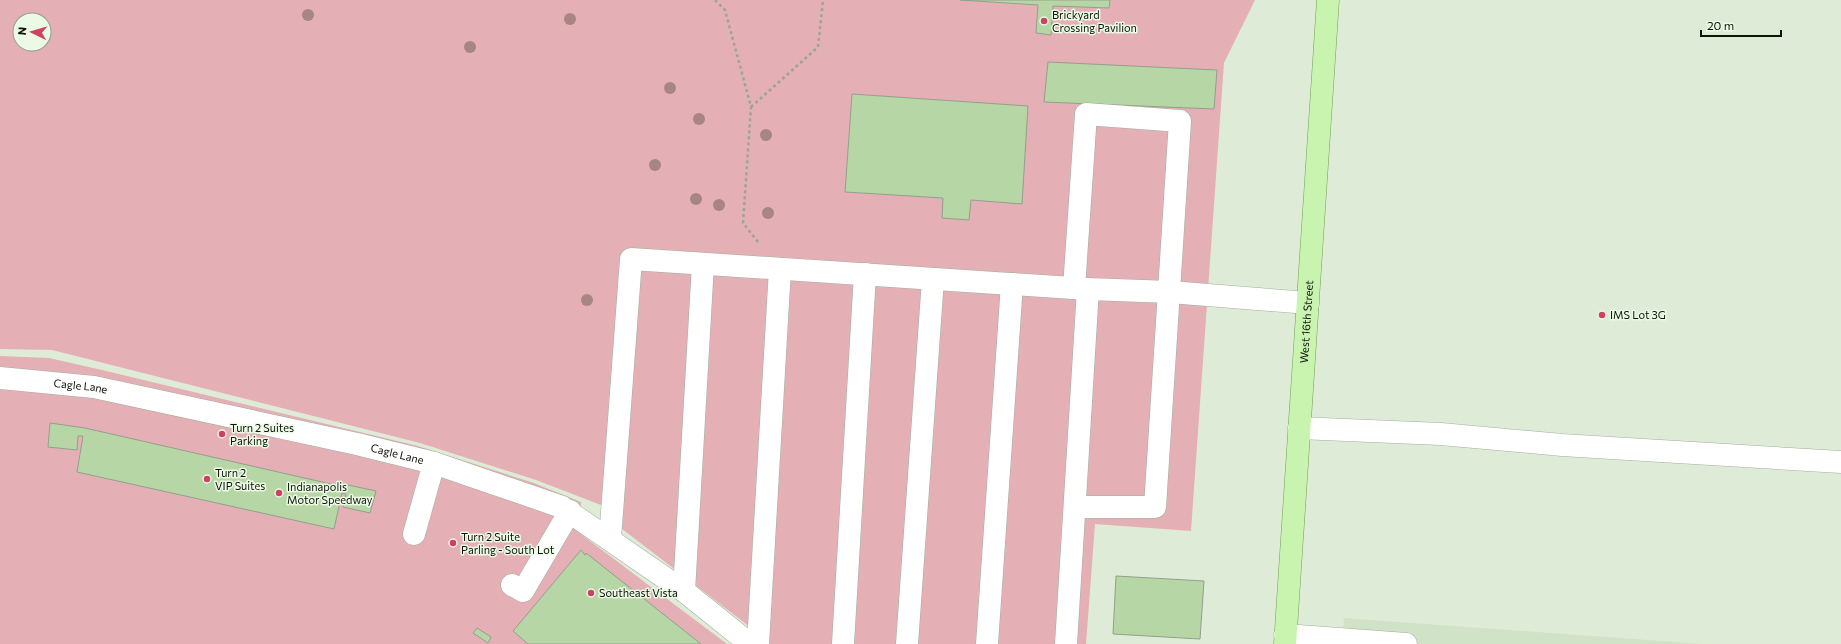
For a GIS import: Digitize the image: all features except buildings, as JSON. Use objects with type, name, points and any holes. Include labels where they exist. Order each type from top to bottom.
[{"type":"main road","name":"West 16th Street","points":[[1285,639],[1328,0]]},
{"type":"lane","points":[[1066,644],[1075,507],[1086,114],[1180,121],[1155,507],[1075,507]]},
{"type":"lane","points":[[610,539],[631,259],[1012,284],[1170,292],[1308,303]]},
{"type":"lane","points":[[684,591],[703,264]]},
{"type":"lane","points":[[758,644],[780,269]]},
{"type":"lane","points":[[843,644],[865,274]]},
{"type":"lane","points":[[908,644],[933,279]]},
{"type":"lane","points":[[987,644],[1012,284]]},
{"type":"lane","name":"Cagle Lane","points":[[0,378],[94,387],[357,444],[434,463],[554,504],[570,511],[684,591],[750,644]]},
{"type":"lane","points":[[1299,428],[1441,434],[1562,445],[1841,462]]},
{"type":"lane","points":[[414,534],[434,463]]},
{"type":"lane","points":[[512,586],[523,591],[570,511]]},
{"type":"lane","points":[[1285,639],[1406,644]]},
{"type":"path","points":[[715,0],[725,10],[751,107],[743,223],[780,269]]},
{"type":"path","points":[[751,107],[818,46],[823,0]]},
{"type":"shaded area","points":[[0,0],[1255,0],[1224,63],[1191,531],[1095,524],[1086,644],[766,644],[750,627],[613,522],[614,510],[536,480],[420,443],[52,350],[0,349]]},
{"type":"shaded area","name":"Indianapolis Motor Speedway","points":[[0,356],[49,358],[102,370],[418,446],[534,483],[581,502],[578,532],[727,644],[0,644]]},
{"type":"shaded area","points":[[1344,618],[1703,644],[1342,644]]},
{"type":"place","name":"Brickyard Crossing Pavilion","points":[[1044,21]]},
{"type":"place","name":"IMS Lot 3G","points":[[1602,315]]},
{"type":"place","name":"Turn 2 Suites Parking","points":[[222,434]]},
{"type":"place","name":"Turn 2 VIP Suites","points":[[207,479]]},
{"type":"place","name":"Indianapolis Motor Speedway","points":[[279,493]]},
{"type":"place","name":"Turn 2 Suite Parling - South Lot","points":[[453,543]]},
{"type":"place","name":"Southeast Vista","points":[[591,593]]}]
